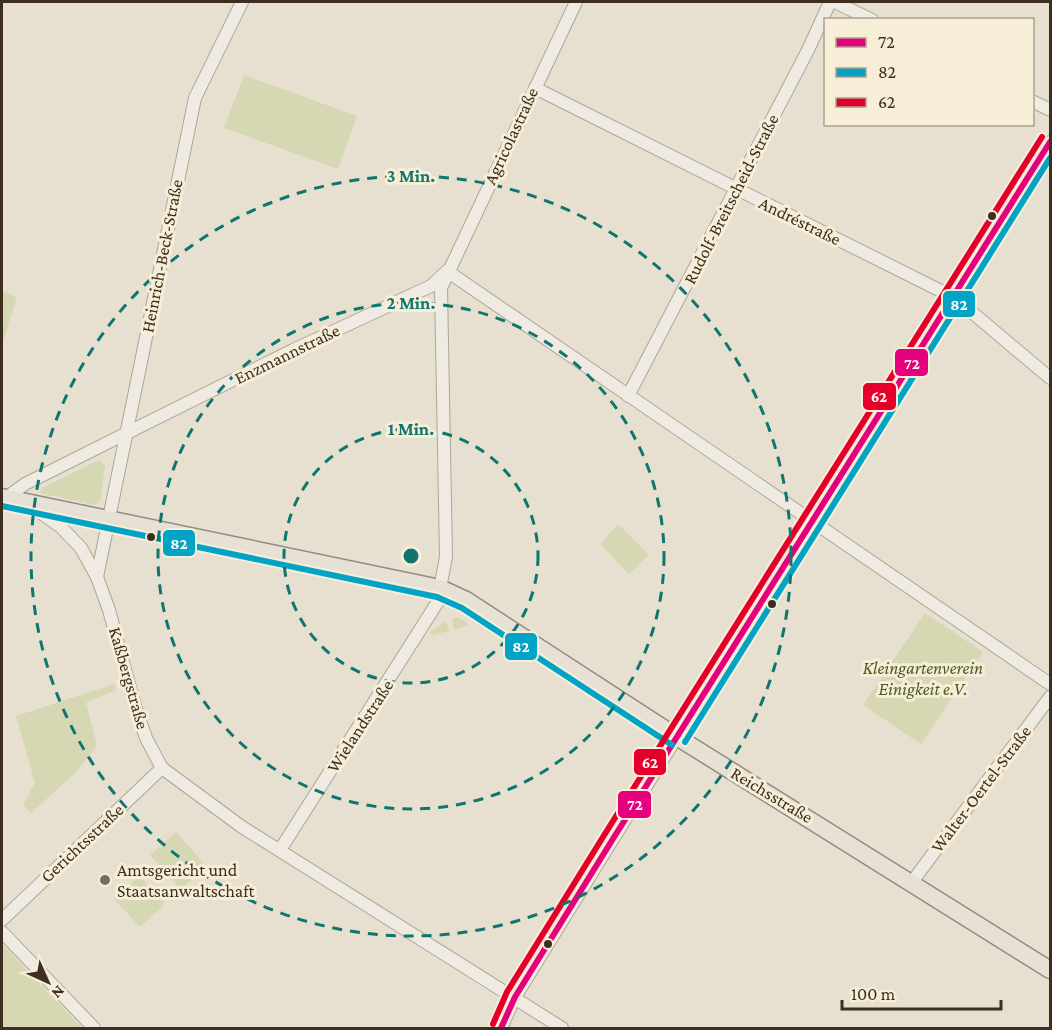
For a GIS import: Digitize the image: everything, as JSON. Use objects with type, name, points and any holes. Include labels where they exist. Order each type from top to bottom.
[{"type":"main road","name":"Reichsstraße","points":[[4,498],[410,583],[439,594],[494,619],[677,737],[1050,970]]},
{"type":"street","name":"Heinrich-Beck-Straße","points":[[109,519],[195,98],[242,2]]},
{"type":"street","name":"Agricolastraße","points":[[447,272],[576,2]]},
{"type":"street","name":"Rudolf-Breitscheid-Straße","points":[[628,396],[830,2]]},
{"type":"street","points":[[835,2],[868,18]]},
{"type":"street","name":"Andréstraße","points":[[534,88],[955,298],[1050,378]]},
{"type":"street","points":[[1034,102],[1050,110]]},
{"type":"street","points":[[501,1029],[515,997],[955,298],[1050,141]]},
{"type":"street","name":"Enzmannstraße","points":[[4,498],[25,484],[126,436],[287,353],[430,286],[447,272]]},
{"type":"street","points":[[439,594],[446,556],[441,288],[447,272],[1050,684]]},
{"type":"street","name":"Kaßbergstraße","points":[[26,502],[61,527],[81,548],[97,578],[112,620],[135,706],[146,738],[162,768],[242,827],[515,997],[562,1029]]},
{"type":"street","points":[[97,578],[109,519]]},
{"type":"street","name":"Wielandstraße","points":[[280,850],[439,594]]},
{"type":"street","name":"Walter-Oertel-Straße","points":[[912,882],[1050,697]]},
{"type":"street","name":"Gerichtsstraße","points":[[2,920],[162,768]]},
{"type":"street","points":[[2,932],[94,1029]]},
{"type":"green space","points":[[244,75],[357,116],[338,169],[224,128]]},
{"type":"green space","points":[[2,291],[17,297],[2,344]]},
{"type":"green space","points":[[99,460],[105,465],[100,500],[95,505],[39,493],[42,488]]},
{"type":"green space","points":[[618,524],[649,555],[629,574],[600,544]]},
{"type":"green space","name":"Kleingartenverein Einigkeit e.V.","points":[[925,613],[983,652],[921,744],[863,705]]},
{"type":"green space","points":[[457,617],[468,623],[467,626],[454,630],[452,618]]},
{"type":"green space","points":[[445,621],[450,631],[432,635],[430,632]]},
{"type":"green space","points":[[114,684],[116,690],[86,703],[97,746],[76,772],[31,813],[23,804],[35,783],[16,716]]},
{"type":"green space","points":[[176,832],[206,866],[181,889],[150,855]]},
{"type":"green space","points":[[139,876],[165,904],[140,927],[114,899]]},
{"type":"green space","points":[[2,944],[82,1028],[2,1028]]},
{"type":"transit line","name":"62","points":[[493,1024],[507,992],[1042,137]]},
{"type":"transit line","name":"72","points":[[501,1028],[515,997],[611,842],[1050,142]]},
{"type":"transit line","name":"82","points":[[685,742],[1050,158]]},
{"type":"transit line","name":"82","points":[[2,506],[437,597],[462,608],[672,745]]},
{"type":"place","name":"Amtsgericht und Staatsanwaltschaft","points":[[105,880]]}]
